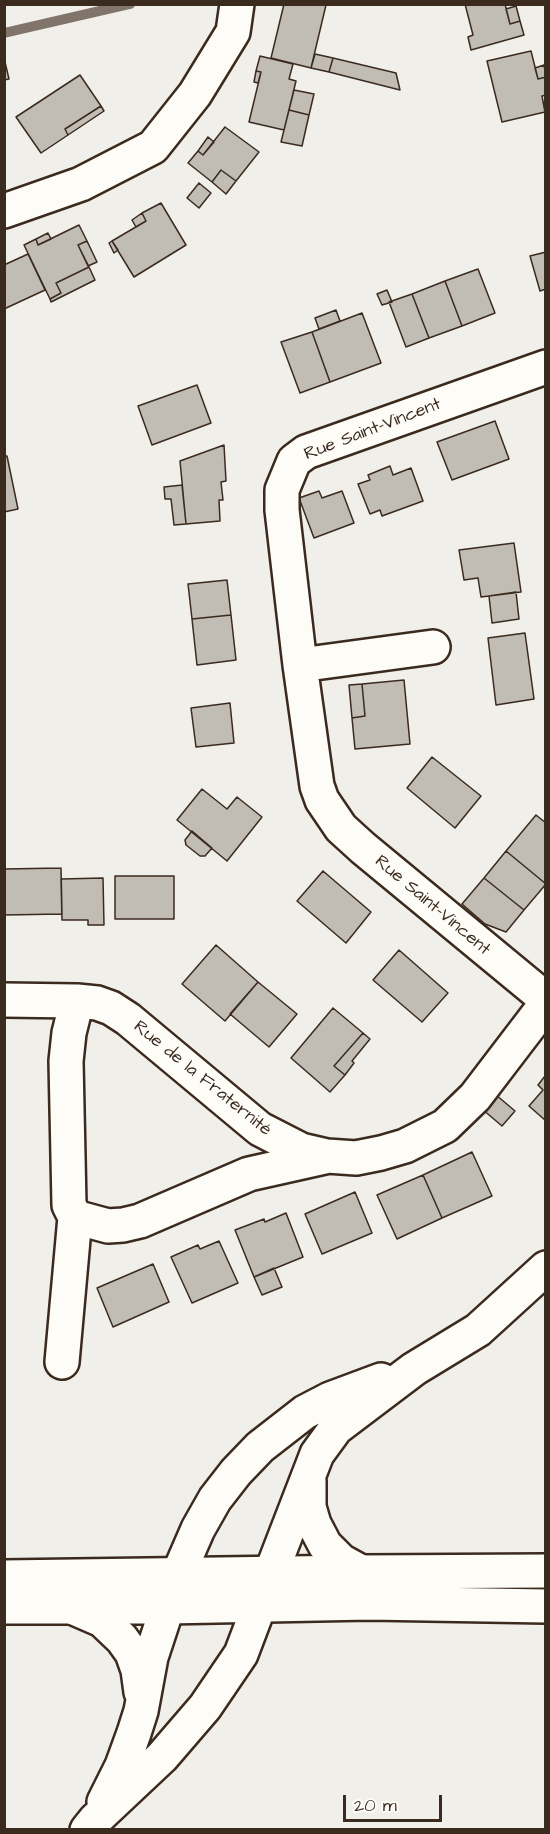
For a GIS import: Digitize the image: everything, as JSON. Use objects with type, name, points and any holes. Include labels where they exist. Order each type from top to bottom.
[{"type":"street","points":[[4,212],[81,184],[153,147],[195,94],[234,32],[237,4]]},
{"type":"street","name":"Rue Saint-Vincent","points":[[546,367],[306,452],[294,461],[282,490],[282,510],[300,665],[317,786],[322,800],[341,828],[546,1001]]},
{"type":"street","points":[[300,665],[433,647]]},
{"type":"street","name":"Rue de la Fraternité","points":[[4,1000],[77,1001],[97,1003],[111,1008],[128,1019],[260,1129],[301,1150],[327,1156],[356,1158],[405,1146],[446,1126],[475,1097],[546,1001]]},
{"type":"street","points":[[62,1362],[75,1217],[69,1205],[66,1061],[69,1033],[77,1001]]},
{"type":"street","name":"Rue de la Fraternité","points":[[75,1217],[108,1226],[123,1226],[140,1221],[249,1174],[327,1156]]},
{"type":"street","points":[[91,1825],[162,1757],[205,1707],[240,1654],[311,1470],[325,1440],[336,1428],[414,1369],[478,1330],[546,1268]]},
{"type":"street","points":[[91,1825],[122,1766],[141,1711],[151,1657],[172,1591],[198,1529],[215,1499],[260,1447],[305,1412],[330,1399],[414,1369]]},
{"type":"street","points":[[311,1470],[308,1497],[314,1524],[325,1545],[341,1561],[361,1572]]},
{"type":"street","points":[[265,1590],[361,1572],[546,1571]]},
{"type":"street","points":[[4,1577],[172,1591]]},
{"type":"street","points":[[4,1593],[546,1587]]},
{"type":"street","points":[[265,1590],[369,1603],[546,1606]]},
{"type":"street","points":[[4,1607],[72,1607],[172,1591]]},
{"type":"street","points":[[72,1607],[102,1620],[122,1639],[132,1653],[142,1687],[141,1711]]},
{"type":"building","points":[[284,4],[326,5],[311,68],[271,58]]},
{"type":"building","points":[[465,4],[505,4],[510,24],[520,21],[524,35],[471,50],[468,37],[473,35]]},
{"type":"building","points":[[516,6],[520,21],[510,24],[506,9]]},
{"type":"building","points":[[531,51],[538,79],[546,77],[546,95],[542,96],[545,112],[502,122],[487,61]]},
{"type":"building","points":[[315,54],[333,58],[329,72],[311,68]]},
{"type":"building","points":[[260,56],[293,64],[289,79],[296,81],[284,130],[249,122],[261,72],[256,71]]},
{"type":"building","points":[[333,58],[396,73],[400,90],[329,72]]},
{"type":"building","points":[[4,63],[9,79],[4,80]]},
{"type":"building","points":[[544,65],[546,77],[538,79],[535,68]]},
{"type":"building","points":[[256,71],[261,72],[258,83],[254,82]]},
{"type":"building","points":[[80,75],[101,106],[65,129],[68,135],[41,153],[16,117]]},
{"type":"building","points":[[294,90],[314,94],[309,115],[289,110]]},
{"type":"building","points":[[101,106],[104,111],[68,135],[65,129]]},
{"type":"building","points":[[289,110],[309,115],[302,146],[281,142]]},
{"type":"building","points":[[225,127],[259,152],[236,181],[221,170],[212,182],[188,163],[198,151],[203,155]]},
{"type":"building","points":[[208,137],[214,142],[203,155],[198,151]]},
{"type":"building","points":[[221,170],[236,181],[226,194],[212,182]]},
{"type":"building","points":[[199,183],[211,193],[199,208],[187,198]]},
{"type":"building","points":[[161,203],[186,245],[134,277],[112,241],[146,221],[142,213]]},
{"type":"building","points":[[142,213],[146,221],[136,227],[132,220]]},
{"type":"building","points":[[79,225],[87,241],[78,245],[89,267],[56,283],[61,293],[50,299],[24,245],[36,239],[38,245]]},
{"type":"building","points":[[48,233],[51,239],[38,245],[36,239]]},
{"type":"building","points":[[87,241],[97,262],[88,266],[78,245]]},
{"type":"building","points":[[112,241],[118,250],[114,253],[109,243]]},
{"type":"building","points":[[546,252],[546,289],[540,291],[530,256]]},
{"type":"building","points":[[28,254],[45,290],[4,309],[4,265]]},
{"type":"building","points":[[89,267],[95,280],[51,302],[50,299],[61,293],[56,283]]},
{"type":"building","points":[[478,269],[495,313],[462,326],[445,281]]},
{"type":"building","points":[[445,281],[462,326],[429,338],[412,294]]},
{"type":"building","points":[[387,290],[392,302],[382,305],[377,294]]},
{"type":"building","points":[[412,294],[429,338],[406,347],[389,302]]},
{"type":"building","points":[[336,310],[340,321],[319,329],[315,318]]},
{"type":"building","points":[[362,313],[381,363],[330,382],[312,332]]},
{"type":"building","points":[[312,332],[330,382],[300,393],[281,342]]},
{"type":"building","points":[[197,385],[211,423],[152,445],[138,406]]},
{"type":"building","points":[[495,421],[509,459],[452,480],[437,442]]},
{"type":"building","points":[[224,445],[226,481],[221,482],[223,500],[219,500],[220,521],[186,524],[180,461]]},
{"type":"building","points":[[4,456],[7,456],[18,509],[4,512]]},
{"type":"building","points":[[390,466],[393,475],[411,468],[423,501],[382,516],[380,510],[370,514],[358,484],[370,480],[368,475]]},
{"type":"building","points":[[182,485],[186,524],[174,525],[171,499],[165,499],[164,487]]},
{"type":"building","points":[[319,491],[322,498],[342,491],[354,523],[314,538],[299,498]]},
{"type":"building","points":[[514,543],[521,592],[481,597],[478,578],[464,580],[459,550]]},
{"type":"building","points":[[227,580],[231,615],[192,619],[188,584]]},
{"type":"building","points":[[516,592],[519,619],[492,623],[489,596]]},
{"type":"building","points":[[231,615],[236,660],[197,665],[192,619]]},
{"type":"building","points":[[525,633],[534,699],[496,705],[488,638]]},
{"type":"building","points":[[404,680],[410,744],[355,749],[352,718],[365,716],[362,684]]},
{"type":"building","points":[[362,684],[365,716],[352,718],[349,685]]},
{"type":"building","points":[[230,703],[234,743],[196,747],[191,708]]},
{"type":"building","points":[[432,757],[481,796],[455,828],[407,788]]},
{"type":"building","points":[[202,789],[227,809],[237,797],[262,817],[227,861],[177,820]]},
{"type":"building","points":[[536,815],[546,823],[546,884],[506,851]]},
{"type":"building","points":[[192,831],[212,848],[205,856],[200,856],[186,845],[185,840]]},
{"type":"building","points":[[506,851],[546,884],[524,910],[484,878]]},
{"type":"building","points":[[61,868],[62,914],[4,915],[4,869]]},
{"type":"building","points":[[323,871],[371,912],[346,943],[297,901]]},
{"type":"building","points":[[115,876],[174,876],[174,919],[115,919]]},
{"type":"building","points":[[103,878],[104,925],[88,925],[88,920],[62,920],[61,879]]},
{"type":"building","points":[[484,878],[524,910],[506,932],[485,924],[462,904]]},
{"type":"building","points":[[216,945],[258,982],[225,1021],[182,984]]},
{"type":"building","points":[[399,950],[448,993],[422,1022],[373,980]]},
{"type":"building","points":[[258,982],[297,1014],[269,1047],[230,1014]]},
{"type":"building","points":[[333,1008],[363,1033],[334,1066],[345,1075],[330,1092],[291,1058]]},
{"type":"building","points":[[363,1033],[370,1039],[352,1061],[354,1063],[345,1075],[334,1066]]},
{"type":"building","points":[[545,1076],[546,1121],[529,1106],[543,1090],[538,1085]]},
{"type":"building","points":[[495,1094],[515,1111],[502,1126],[482,1109]]},
{"type":"building","points":[[472,1152],[492,1196],[442,1218],[423,1175]]},
{"type":"building","points":[[423,1175],[442,1218],[397,1239],[377,1195]]},
{"type":"building","points":[[355,1192],[372,1233],[322,1254],[305,1214]]},
{"type":"building","points":[[286,1213],[303,1257],[254,1277],[235,1230],[264,1219],[265,1222]]},
{"type":"building","points":[[219,1241],[238,1283],[192,1303],[171,1257],[198,1245],[200,1249]]},
{"type":"building","points":[[153,1264],[169,1302],[113,1327],[97,1288]]},
{"type":"building","points":[[274,1268],[282,1287],[262,1295],[254,1277]]},
{"type":"waterway","points":[[4,33],[130,4]]}]
